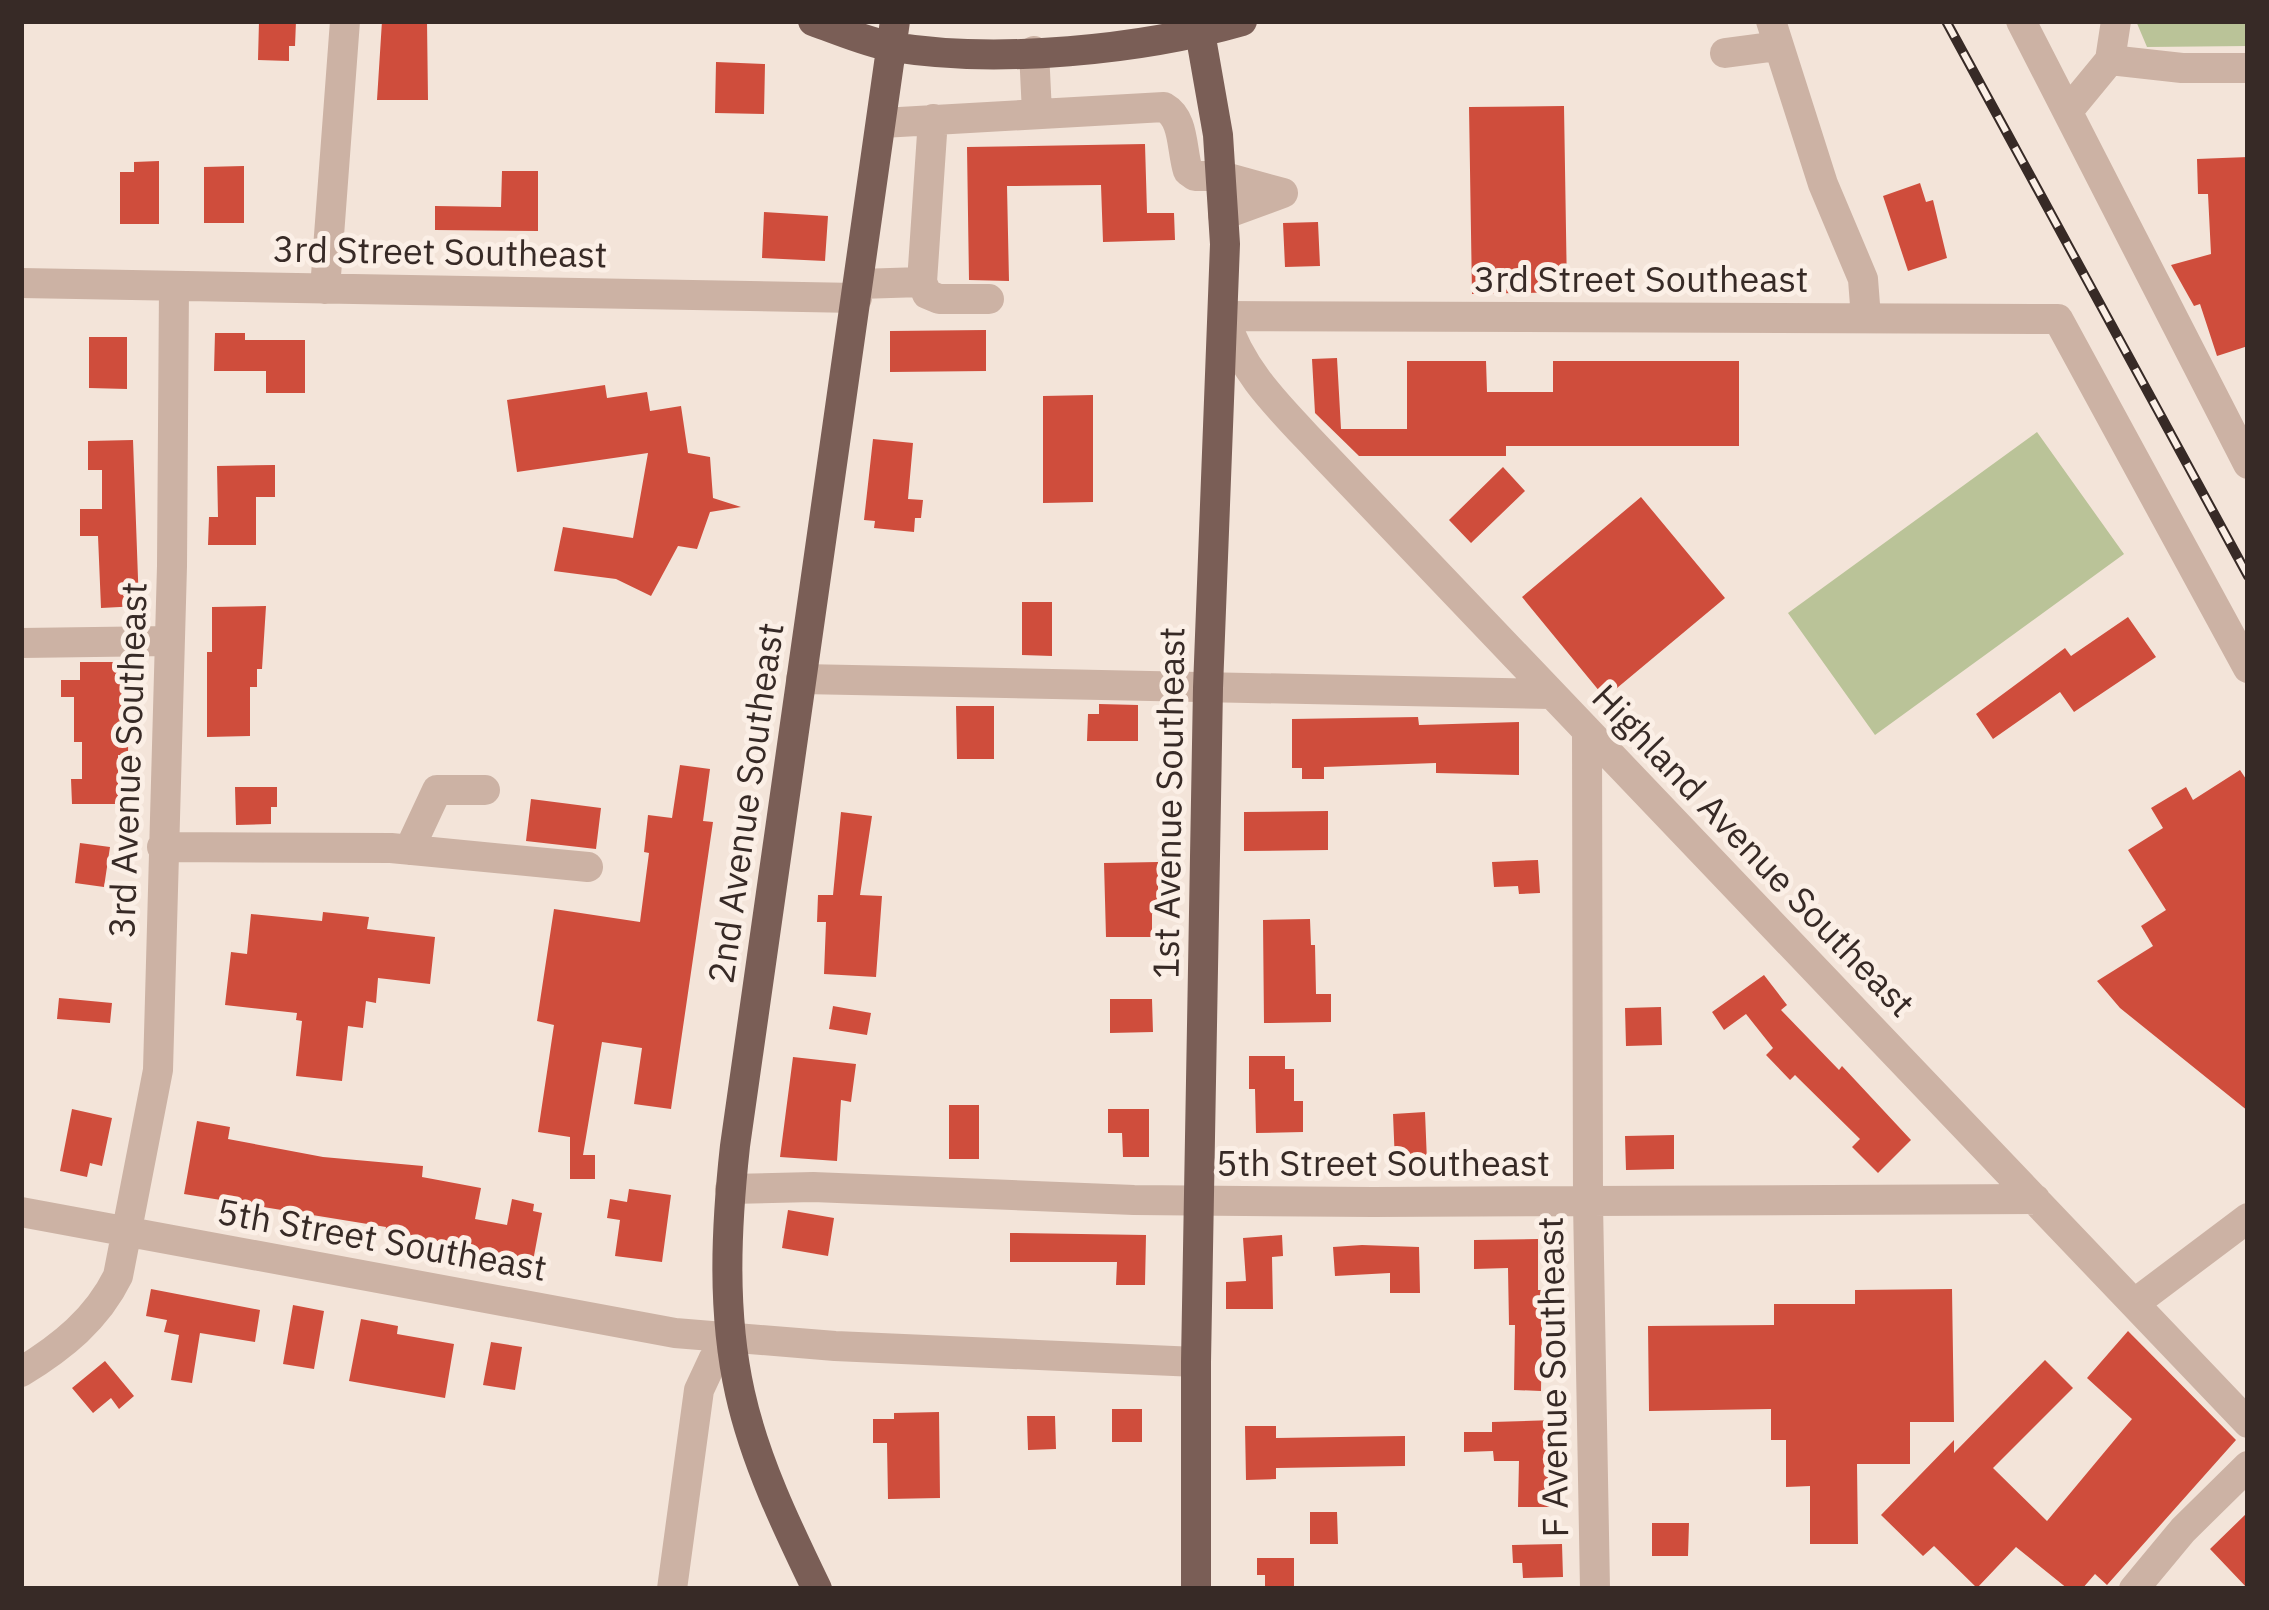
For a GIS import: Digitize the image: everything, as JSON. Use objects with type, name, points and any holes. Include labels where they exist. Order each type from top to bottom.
[{"type":"main road","points":[[813,21],[1034,51],[1121,45],[1242,21]]},
{"type":"main road","name":"1st Avenue Southeast","points":[[1196,1589],[1208,688],[1224,316],[1218,135],[1199,27]]},
{"type":"main road","name":"2nd Avenue Southeast","points":[[817,1589],[751,1434],[730,1338],[730,1189],[894,34]]},
{"type":"street","points":[[326,289],[345,21]]},
{"type":"street","points":[[2021,21],[2248,464]]},
{"type":"street","points":[[2068,111],[2110,60],[2116,21]]},
{"type":"street","points":[[1725,53],[1774,33],[1822,184],[1863,279],[1866,318]]},
{"type":"street","points":[[1034,51],[1037,112]]},
{"type":"street","points":[[2110,60],[2182,68],[2248,68]]},
{"type":"street","points":[[882,123],[1164,107],[1174,112],[1188,171],[1283,193],[1223,215]]},
{"type":"street","points":[[933,119],[922,282],[927,294],[939,299],[989,299]]},
{"type":"street","name":"3rd Street Southeast","points":[[21,283],[858,291],[922,282]]},
{"type":"street","name":"3rd Avenue Southeast","points":[[21,1372],[66,1341],[106,1301],[118,1276],[158,1070],[174,286]]},
{"type":"street","name":"3rd Street Southeast","points":[[1224,316],[2059,320],[2248,668]]},
{"type":"street","name":"Highland Avenue Southeast","points":[[1224,316],[1233,348],[1250,375],[2248,1423]]},
{"type":"street","points":[[21,643],[168,641]]},
{"type":"street","points":[[801,679],[1552,694]]},
{"type":"street","name":"F Avenue Southeast","points":[[1587,731],[1595,1589]]},
{"type":"street","points":[[409,850],[437,790],[485,790]]},
{"type":"street","points":[[162,847],[409,850],[588,867]]},
{"type":"street","name":"5th Street Southeast","points":[[730,1189],[1588,1203],[2035,1199]]},
{"type":"street","name":"5th Street Southeast","points":[[21,1212],[675,1333],[1196,1362]]},
{"type":"street","points":[[2135,1303],[2248,1218]]},
{"type":"street","points":[[672,1589],[699,1390],[730,1338]]},
{"type":"street","points":[[2134,1589],[2183,1530],[2248,1466]]},
{"type":"green space","points":[[2136,21],[2248,21],[2248,46],[2147,47]]},
{"type":"green space","points":[[2037,432],[2124,554],[1875,735],[1788,613]]},
{"type":"building","points":[[259,21],[296,21],[289,61],[258,60]]},
{"type":"building","points":[[382,21],[427,21],[428,100],[377,100]]},
{"type":"building","points":[[716,62],[765,64],[764,114],[715,113]]},
{"type":"building","points":[[1564,106],[1567,292],[1472,294],[1469,107]]},
{"type":"building","points":[[1145,144],[1147,213],[1174,213],[1175,240],[1103,242],[1101,185],[1007,186],[1009,281],[969,280],[967,147]]},
{"type":"building","points":[[2248,157],[2248,346],[2217,356],[2200,304],[2194,306],[2171,265],[2211,254],[2208,194],[2198,194],[2197,159]]},
{"type":"building","points":[[159,161],[159,224],[120,224],[120,172],[134,172],[134,162]]},
{"type":"building","points":[[244,166],[244,223],[204,223],[204,167]]},
{"type":"building","points":[[502,171],[538,171],[538,231],[435,230],[435,206],[501,207]]},
{"type":"building","points":[[1920,183],[1926,202],[1933,200],[1947,258],[1908,271],[1883,196]]},
{"type":"building","points":[[764,212],[828,216],[825,261],[762,258]]},
{"type":"building","points":[[1318,222],[1320,266],[1285,267],[1283,223]]},
{"type":"building","points":[[986,330],[986,371],[890,372],[890,331]]},
{"type":"building","points":[[215,333],[245,333],[245,340],[305,340],[305,393],[266,393],[266,371],[214,371]]},
{"type":"building","points":[[89,337],[127,337],[127,389],[89,388]]},
{"type":"building","points":[[1337,358],[1341,429],[1407,429],[1407,361],[1486,361],[1487,392],[1553,392],[1553,361],[1739,361],[1739,446],[1506,446],[1506,456],[1359,456],[1315,413],[1312,359]]},
{"type":"building","points":[[605,385],[607,398],[647,392],[650,411],[681,406],[688,453],[710,457],[713,498],[741,507],[710,512],[697,549],[678,546],[651,596],[616,579],[554,571],[563,527],[633,538],[648,453],[517,472],[507,400]]},
{"type":"building","points":[[1093,395],[1093,502],[1043,503],[1043,396]]},
{"type":"building","points":[[873,439],[913,443],[908,499],[923,500],[914,532],[874,528],[875,521],[864,520]]},
{"type":"building","points":[[133,440],[139,606],[101,608],[98,536],[80,536],[80,509],[102,509],[102,470],[88,470],[88,441]]},
{"type":"building","points":[[275,465],[275,497],[256,497],[256,545],[208,545],[209,517],[218,517],[217,466]]},
{"type":"building","points":[[1503,467],[1525,491],[1471,543],[1449,520]]},
{"type":"building","points":[[1641,497],[1725,598],[1605,698],[1522,597]]},
{"type":"building","points":[[1022,602],[1052,602],[1052,656],[1022,655]]},
{"type":"building","points":[[266,606],[262,669],[257,669],[257,687],[250,687],[250,736],[207,737],[212,607]]},
{"type":"building","points":[[2128,617],[2156,657],[2074,712],[2060,692],[1993,739],[1976,714],[2065,648],[2071,656]]},
{"type":"building","points":[[80,662],[129,662],[128,755],[118,755],[118,804],[72,804],[71,779],[82,779],[82,742],[74,742],[74,697],[61,697],[61,680],[80,680]]},
{"type":"building","points":[[1099,704],[1138,705],[1138,741],[1087,741],[1088,714],[1099,714]]},
{"type":"building","points":[[956,706],[994,706],[994,759],[957,759]]},
{"type":"building","points":[[1418,717],[1419,725],[1519,722],[1519,775],[1436,773],[1436,763],[1324,767],[1324,779],[1302,779],[1302,768],[1292,768],[1292,719]]},
{"type":"building","points":[[680,765],[710,769],[703,821],[713,822],[671,1109],[634,1104],[642,1048],[602,1042],[583,1155],[595,1155],[595,1179],[570,1179],[570,1137],[538,1132],[554,1025],[537,1021],[554,909],[640,922],[649,853],[644,852],[648,815],[672,818]]},
{"type":"building","points":[[2240,770],[2248,782],[2248,1111],[2120,1008],[2097,981],[2153,946],[2141,926],[2166,910],[2128,850],[2163,828],[2151,808],[2186,787],[2193,800]]},
{"type":"building","points":[[235,787],[277,787],[271,824],[236,825]]},
{"type":"building","points":[[531,799],[601,808],[596,849],[526,841]]},
{"type":"building","points":[[1328,811],[1328,850],[1244,851],[1244,812]]},
{"type":"building","points":[[841,812],[872,816],[860,895],[882,896],[876,977],[824,974],[826,922],[817,922],[818,895],[833,895]]},
{"type":"building","points":[[80,843],[110,847],[104,887],[75,883]]},
{"type":"building","points":[[1538,860],[1540,893],[1519,894],[1518,886],[1494,887],[1492,862]]},
{"type":"building","points":[[1158,862],[1158,914],[1152,914],[1152,937],[1106,937],[1104,863]]},
{"type":"building","points":[[323,912],[369,917],[367,929],[435,937],[430,984],[378,978],[376,1003],[366,1001],[363,1028],[348,1026],[342,1081],[296,1076],[302,1021],[296,1020],[297,1013],[225,1005],[231,952],[247,954],[251,914],[322,921]]},
{"type":"building","points":[[1310,919],[1316,994],[1331,994],[1331,1022],[1264,1023],[1263,920]]},
{"type":"building","points":[[1764,975],[1787,1005],[1781,1010],[1911,1140],[1878,1173],[1852,1147],[1860,1139],[1795,1075],[1790,1080],[1766,1055],[1773,1048],[1746,1014],[1724,1030],[1712,1012]]},
{"type":"building","points":[[59,998],[112,1003],[110,1023],[57,1019]]},
{"type":"building","points":[[1110,999],[1152,999],[1153,1032],[1110,1033]]},
{"type":"building","points":[[833,1006],[871,1013],[867,1035],[829,1029]]},
{"type":"building","points":[[1661,1007],[1662,1045],[1626,1046],[1625,1008]]},
{"type":"building","points":[[1249,1056],[1285,1056],[1285,1069],[1294,1069],[1294,1101],[1303,1101],[1303,1132],[1256,1133]]},
{"type":"building","points":[[793,1057],[856,1064],[851,1102],[841,1100],[837,1161],[780,1157]]},
{"type":"building","points":[[949,1105],[979,1105],[979,1159],[949,1159]]},
{"type":"building","points":[[72,1109],[112,1118],[102,1166],[90,1163],[87,1177],[60,1171]]},
{"type":"building","points":[[1108,1109],[1149,1109],[1149,1157],[1123,1157],[1122,1133],[1108,1133]]},
{"type":"building","points":[[1425,1112],[1427,1162],[1395,1163],[1393,1114]]},
{"type":"building","points":[[197,1121],[230,1127],[228,1139],[323,1157],[423,1166],[422,1177],[481,1188],[475,1219],[507,1225],[512,1199],[534,1204],[533,1211],[542,1213],[533,1261],[385,1234],[386,1227],[184,1194]]},
{"type":"building","points":[[1674,1135],[1674,1169],[1626,1170],[1625,1136]]},
{"type":"building","points":[[629,1189],[671,1195],[662,1262],[615,1256],[620,1220],[607,1218],[610,1199],[627,1202]]},
{"type":"building","points":[[788,1210],[834,1218],[828,1256],[782,1248]]},
{"type":"building","points":[[1010,1233],[1146,1235],[1145,1285],[1116,1285],[1117,1262],[1010,1262]]},
{"type":"building","points":[[1282,1235],[1283,1256],[1272,1257],[1273,1309],[1226,1309],[1226,1282],[1246,1281],[1243,1238]]},
{"type":"building","points":[[1538,1239],[1538,1290],[1550,1290],[1551,1325],[1542,1325],[1541,1391],[1514,1390],[1515,1325],[1509,1325],[1508,1268],[1474,1269],[1474,1240]]},
{"type":"building","points":[[1333,1247],[1419,1247],[1420,1293],[1390,1293],[1390,1273],[1335,1276]]},
{"type":"building","points":[[151,1289],[260,1310],[255,1342],[200,1333],[192,1383],[171,1380],[179,1335],[164,1332],[167,1320],[146,1316]]},
{"type":"building","points":[[1952,1289],[1954,1422],[1910,1422],[1910,1464],[1857,1464],[1858,1544],[1810,1544],[1810,1486],[1786,1487],[1786,1440],[1771,1440],[1771,1409],[1649,1411],[1648,1326],[1774,1325],[1774,1304],[1855,1304],[1855,1290]]},
{"type":"building","points":[[293,1305],[324,1311],[314,1369],[283,1364]]},
{"type":"building","points":[[361,1319],[398,1326],[397,1334],[454,1344],[445,1398],[349,1381]]},
{"type":"building","points":[[2128,1331],[2236,1440],[2107,1585],[2095,1574],[2082,1589],[2068,1589],[2016,1547],[1977,1588],[1934,1546],[1923,1556],[1881,1515],[1954,1440],[1954,1453],[2045,1360],[2073,1388],[1993,1468],[2047,1521],[2132,1419],[2087,1378]]},
{"type":"building","points":[[491,1342],[522,1347],[515,1390],[483,1385]]},
{"type":"building","points":[[105,1361],[134,1396],[119,1409],[111,1398],[93,1413],[72,1388]]},
{"type":"building","points":[[1112,1409],[1142,1409],[1142,1442],[1112,1442]]},
{"type":"building","points":[[939,1412],[940,1498],[888,1499],[887,1443],[873,1443],[873,1419],[894,1419],[894,1413]]},
{"type":"building","points":[[1027,1416],[1055,1416],[1056,1449],[1028,1450]]},
{"type":"building","points":[[1555,1420],[1556,1446],[1547,1446],[1548,1478],[1563,1478],[1563,1507],[1518,1507],[1519,1461],[1494,1461],[1493,1451],[1464,1452],[1464,1432],[1492,1432],[1492,1422]]},
{"type":"building","points":[[1245,1426],[1276,1426],[1276,1438],[1405,1436],[1405,1466],[1276,1468],[1276,1479],[1246,1480]]},
{"type":"building","points":[[1310,1512],[1337,1512],[1338,1544],[1310,1544]]},
{"type":"building","points":[[2248,1512],[2248,1589],[2210,1549]]},
{"type":"building","points":[[1652,1523],[1689,1523],[1688,1556],[1652,1556]]},
{"type":"building","points":[[1562,1544],[1563,1577],[1523,1578],[1522,1563],[1513,1563],[1512,1545]]},
{"type":"building","points":[[1257,1558],[1294,1558],[1294,1589],[1265,1589],[1265,1575],[1257,1575]]},
{"type":"railway","points":[[1946,21],[2248,576]]}]
